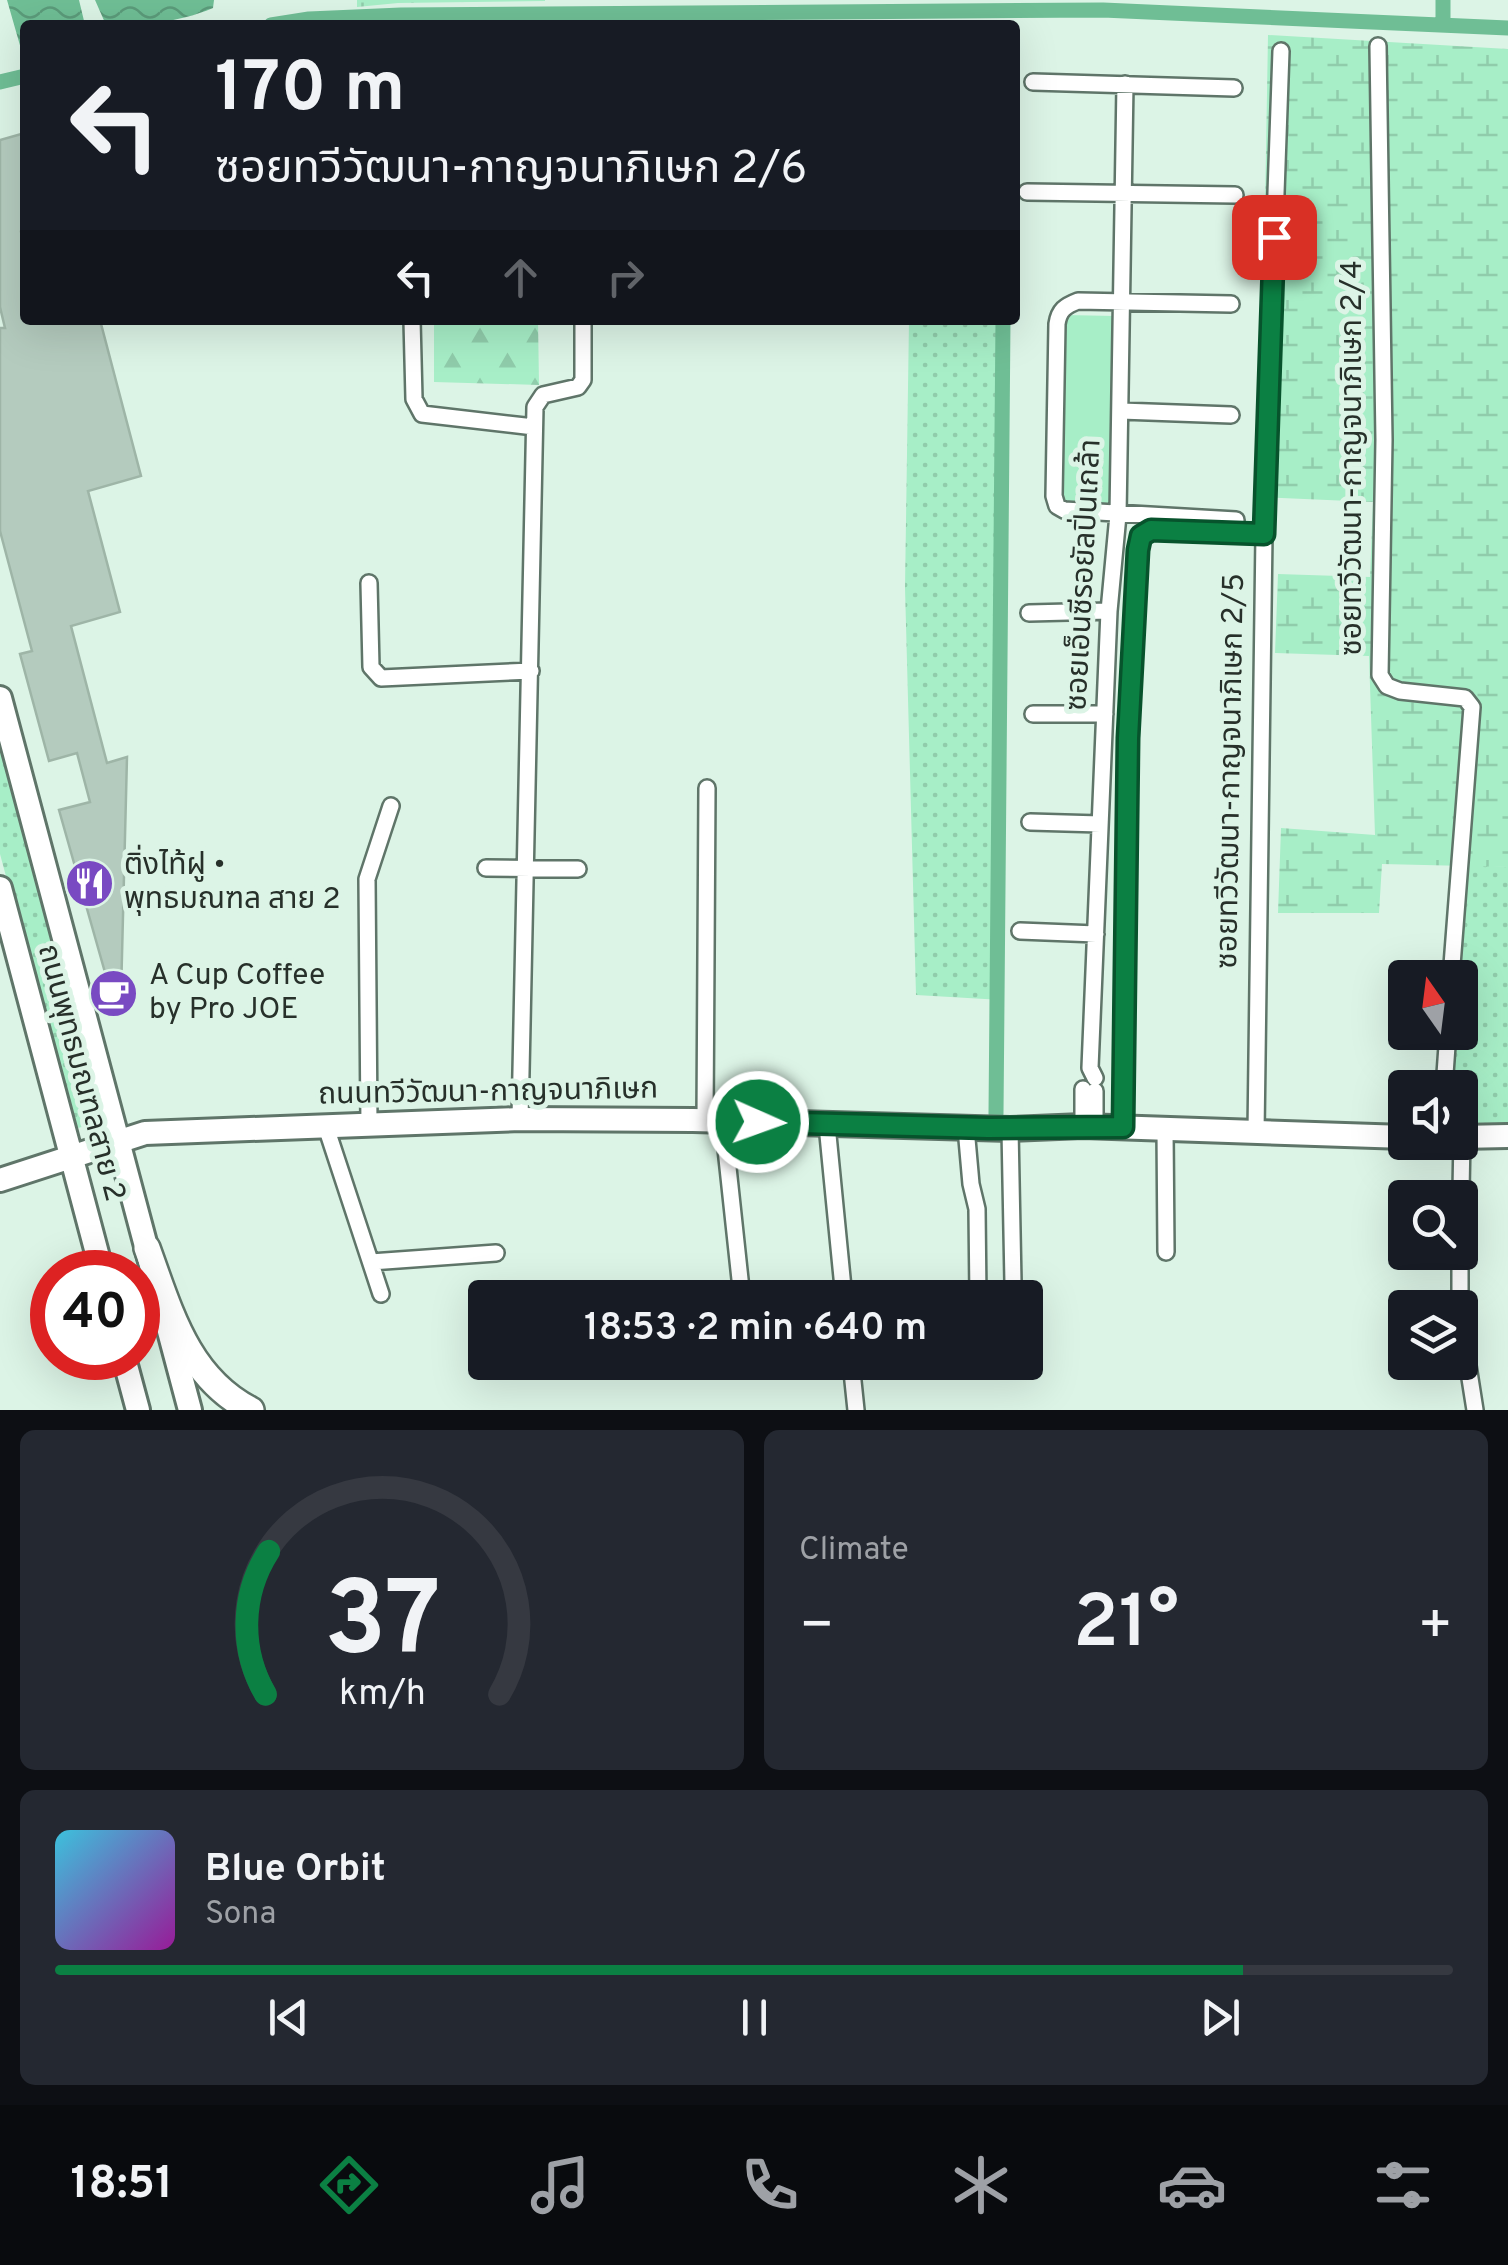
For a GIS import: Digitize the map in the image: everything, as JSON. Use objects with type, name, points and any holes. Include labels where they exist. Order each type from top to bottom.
[{"type":"main road","points":[[146,1248],[174,1323],[198,1365],[222,1392],[251,1410]]},
{"type":"street","name":"ซอยทวีวัฒนา-กาญจนาภิเษก 2/4","points":[[1378,46],[1384,440],[1380,675],[1387,686],[1465,698],[1472,707],[1452,960]]},
{"type":"street","name":"ซอยทวีวัฒนา-กาญจนาภิเษก 2/5","points":[[1256,1133],[1264,534],[1280,51]]},
{"type":"street","points":[[1032,82],[1234,88]]},
{"type":"street","name":"ซอยเอ็นซีรอยัลปิ่นเกล้า","points":[[1089,1126],[1109,612],[1118,515],[1124,84]]},
{"type":"street","points":[[1028,192],[1235,195]]},
{"type":"street","points":[[1231,304],[1065,305],[1058,314],[1054,496],[1056,506],[1064,510],[1236,520]]},
{"type":"street","points":[[412,325],[414,399],[418,411],[428,418],[534,427]]},
{"type":"street","points":[[520,1119],[535,407],[543,395],[578,386],[583,380],[583,325]]},
{"type":"street","points":[[1121,411],[1231,415]]},
{"type":"street","points":[[1123,1127],[1128,757],[1141,536],[1151,530],[1264,534]]},
{"type":"street","points":[[369,583],[371,668],[381,678],[531,671]]},
{"type":"street","points":[[1029,613],[1109,612]]},
{"type":"street","name":"ถนนพุทธมณฑลสาย 2","points":[[0,698],[190,1410]]},
{"type":"street","points":[[1033,714],[1105,714]]},
{"type":"street","points":[[707,788],[714,1120],[739,1280]]},
{"type":"street","points":[[369,1125],[367,879],[391,806]]},
{"type":"street","points":[[1030,822],[1100,824]]},
{"type":"street","points":[[486,868],[578,869]]},
{"type":"street","name":"ถนนพุทธมณฑลสาย 2","points":[[0,888],[96,1250]]},
{"type":"street","points":[[1020,931],[1096,934]]},
{"type":"street","name":"ถนนทวีวัฒนา-กาญจนาภิเษก","points":[[0,1180],[159,1132],[520,1119],[966,1128],[1089,1126],[1388,1136]]},
{"type":"street","points":[[827,1125],[842,1280]]},
{"type":"street","points":[[326,1127],[381,1294]]},
{"type":"street","points":[[966,1128],[970,1184],[977,1209],[978,1280]]},
{"type":"street","points":[[1010,1128],[1013,1280]]},
{"type":"street","points":[[1165,1130],[1166,1252]]},
{"type":"street","points":[[1478,1137],[1508,1136]]},
{"type":"street","points":[[370,1262],[496,1253]]},
{"type":"street","points":[[130,1380],[138,1410]]},
{"type":"street","points":[[853,1380],[856,1410]]},
{"type":"street","points":[[1470,1380],[1475,1410]]},
{"type":"green space","points":[[357,0],[545,0],[545,1],[357,7]]},
{"type":"green space","points":[[1268,35],[1508,49],[1508,867],[1382,864],[1379,913],[1278,913],[1281,828],[1375,835],[1369,656],[1275,653],[1278,574],[1370,577],[1373,502],[1260,497]]},
{"type":"green space","points":[[1066,315],[1114,316],[1111,504],[1062,503]]},
{"type":"green space","points":[[434,325],[538,325],[539,385],[434,382]]},
{"type":"green space","points":[[909,325],[1005,325],[1002,1000],[916,995],[905,588]]},
{"type":"green space","points":[[0,743],[96,1105],[92,1124],[78,1128],[69,1111],[0,854]]},
{"type":"green space","points":[[1465,864],[1508,867],[1508,1126],[1478,1126],[1478,1070],[1453,1070],[1455,1050],[1478,1050],[1478,960],[1460,960]]},
{"type":"water","points":[[7,0],[79,0],[84,20],[20,20],[20,46]]},
{"type":"water","points":[[95,0],[214,0],[213,8],[173,20],[104,20]]},
{"type":"building","points":[[20,134],[20,325],[101,325],[141,476],[88,491],[120,612],[71,626],[107,763],[127,757],[121,995],[107,999],[103,984],[108,983],[59,810],[90,802],[77,753],[49,761],[20,654],[32,651],[0,531],[0,328],[5,328],[0,307],[0,140]]},
{"type":"waterway","points":[[1443,0],[1443,25]]},
{"type":"waterway","points":[[303,20],[401,15],[1103,10],[1508,28]]},
{"type":"waterway","points":[[0,82],[20,77]]},
{"type":"waterway","points":[[996,1114],[1003,325]]},
{"type":"place","name":"ติ่งไท้ฝู • พุทธมณฑล สาย 2","points":[[89,883]]},
{"type":"place","name":"A Cup Coffee by Pro JOE","points":[[114,993]]},
{"type":"route","points":[[758,1122],[1123,1127],[1122,962],[1138,550],[1141,536],[1151,530],[1264,534],[1274,237]]}]
